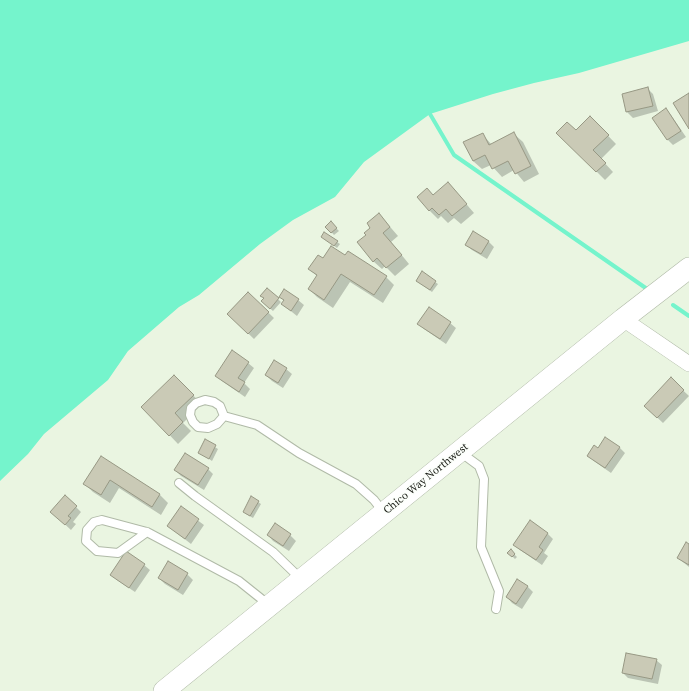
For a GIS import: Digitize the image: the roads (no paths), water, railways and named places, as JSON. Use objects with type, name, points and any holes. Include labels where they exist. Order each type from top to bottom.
[{"type":"main road","name":"Chico Way Northwest","points":[[164,691],[623,319],[689,268]]},
{"type":"street","points":[[623,319],[689,364]]},
{"type":"lane","points":[[224,416],[257,425],[299,453],[356,484],[374,500],[384,513]]},
{"type":"lane","points":[[460,451],[479,466],[484,479],[481,547],[499,591],[496,609]]},
{"type":"lane","points":[[179,483],[267,548],[301,580]]},
{"type":"lane","points":[[147,532],[118,553],[97,551],[86,541],[87,530],[94,522],[102,520],[147,532],[239,581],[269,606]]},
{"type":"waterway","points":[[430,114],[454,155],[650,291]]},
{"type":"waterway","points":[[673,305],[689,316]]}]
